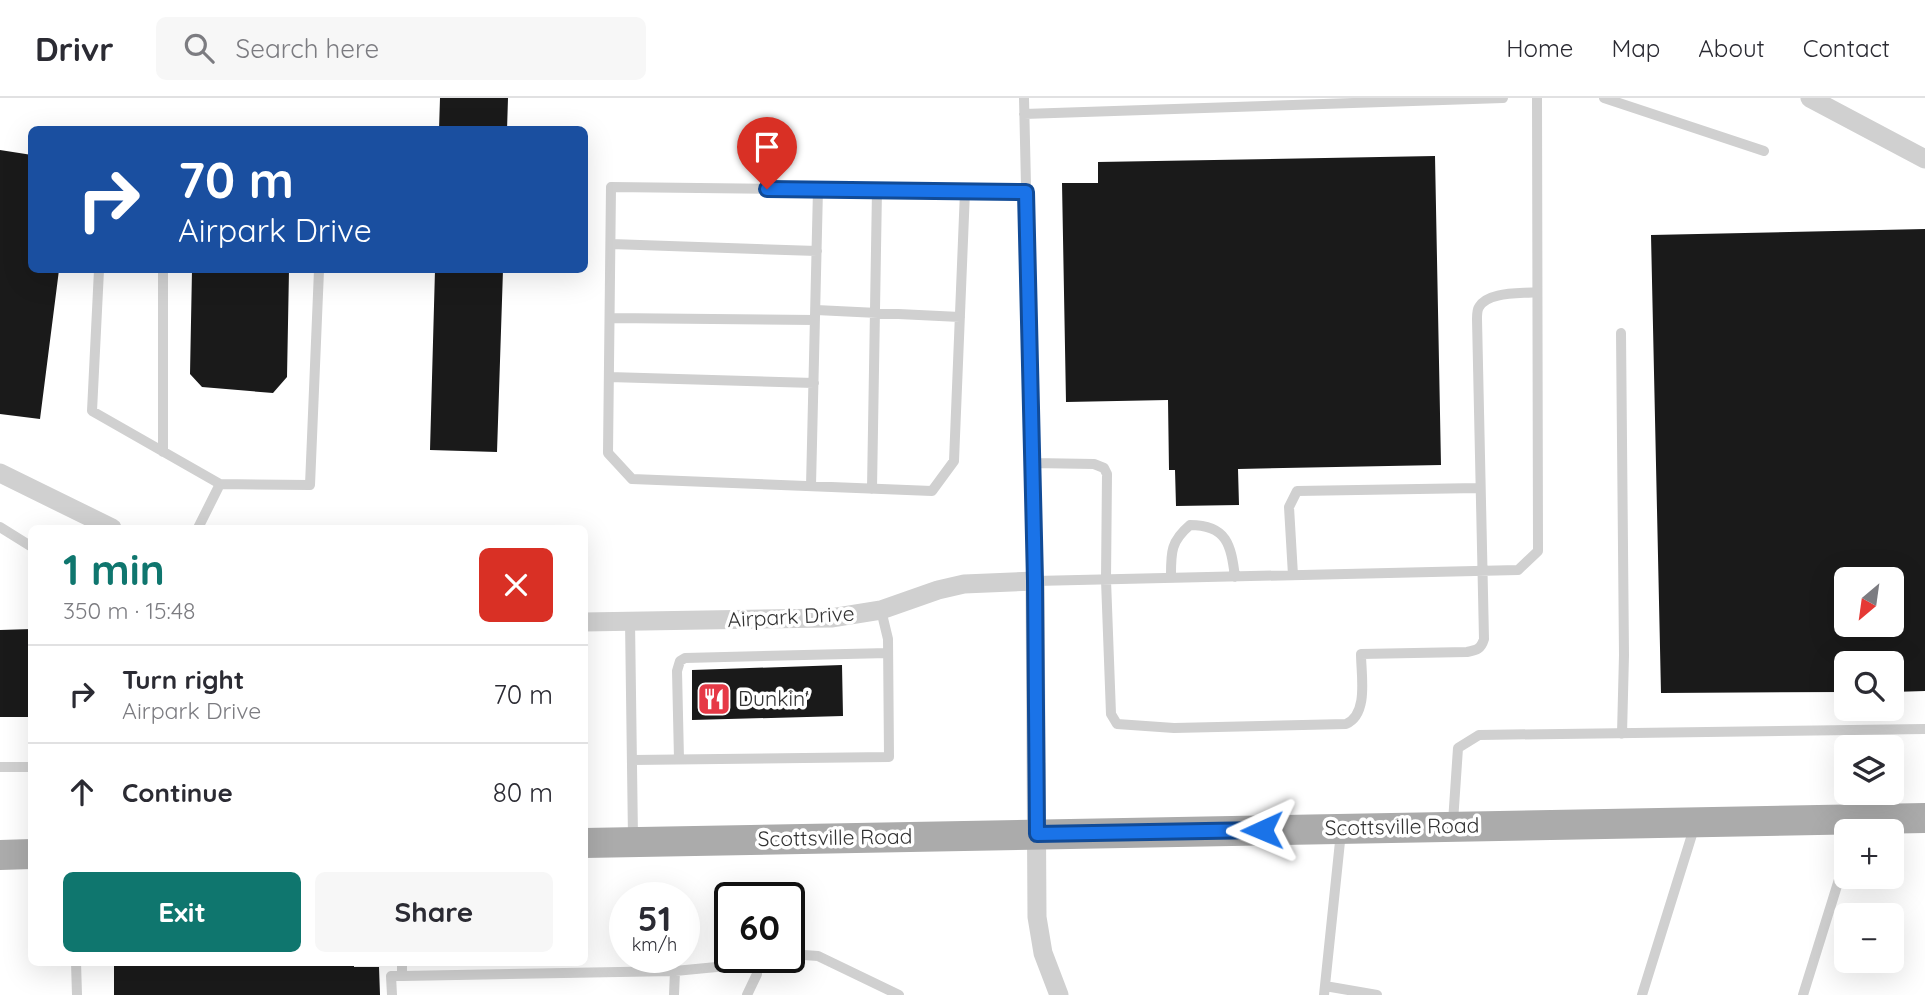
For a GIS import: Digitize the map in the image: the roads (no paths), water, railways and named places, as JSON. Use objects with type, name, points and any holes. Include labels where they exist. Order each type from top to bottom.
[{"type":"main road","name":"Scottsville Road","points":[[1904,821],[1925,818]]},
{"type":"main road","name":"Scottsville Road","points":[[588,843],[1697,822],[1834,828]]},
{"type":"main road","points":[[0,855],[28,854]]},
{"type":"street","points":[[1810,98],[1925,159]]},
{"type":"street","points":[[0,473],[105,525]]},
{"type":"street","points":[[1035,581],[1039,935],[1059,995]]},
{"type":"street","name":"Airpark Drive","points":[[588,622],[814,619],[847,616],[881,610],[952,586],[1035,581]]},
{"type":"lane","points":[[1024,98],[1035,581],[1518,570],[1538,551],[1537,98]]},
{"type":"lane","points":[[1024,114],[1503,98]]},
{"type":"lane","points":[[1604,98],[1764,151]]},
{"type":"lane","points":[[965,191],[954,461],[932,491],[632,479],[608,453],[611,187],[818,189],[877,190],[965,191],[1026,192]]},
{"type":"lane","points":[[811,486],[818,189]]},
{"type":"lane","points":[[873,489],[877,190]]},
{"type":"lane","points":[[611,244],[817,251]]},
{"type":"lane","points":[[99,273],[92,411],[220,484],[310,485],[319,273]]},
{"type":"lane","points":[[163,273],[163,452]]},
{"type":"lane","points":[[1032,463],[1094,464],[1104,468],[1107,474],[1106,580],[1111,714],[1117,724],[1174,728],[1346,724],[1354,720],[1361,700],[1361,654],[1467,652],[1482,646],[1484,639],[1477,319],[1479,307],[1493,297],[1536,292]]},
{"type":"lane","points":[[610,318],[875,313],[960,317]]},
{"type":"lane","points":[[1621,333],[1624,655],[1622,734]]},
{"type":"lane","points":[[609,377],[814,383]]},
{"type":"lane","points":[[200,525],[220,484]]},
{"type":"lane","points":[[1293,575],[1289,507],[1297,491],[1479,488]]},
{"type":"lane","points":[[1171,578],[1171,553],[1178,535],[1190,525],[1207,525],[1222,535],[1231,549],[1235,577]]},
{"type":"lane","points":[[0,527],[28,544]]},
{"type":"lane","points":[[632,760],[889,758],[887,629],[881,610]]},
{"type":"lane","points":[[630,621],[633,842]]},
{"type":"lane","points":[[679,759],[677,671],[680,661],[685,658],[888,653]]},
{"type":"lane","points":[[1453,826],[1458,748],[1479,735],[1925,729]]},
{"type":"lane","points":[[0,767],[28,767]]},
{"type":"lane","points":[[1642,995],[1697,822]]},
{"type":"lane","points":[[1342,828],[1324,991],[1377,995]]},
{"type":"lane","points":[[1803,995],[1836,889]]},
{"type":"lane","points":[[805,955],[818,956],[899,995]]},
{"type":"lane","points":[[76,966],[77,995]]},
{"type":"lane","points":[[402,966],[402,976]]},
{"type":"lane","points":[[391,995],[391,976],[609,972]]},
{"type":"lane","points":[[674,995],[675,973]]},
{"type":"lane","points":[[747,995],[757,973]]},
{"type":"place","name":"Dunkin'","points":[[714,699]]}]
